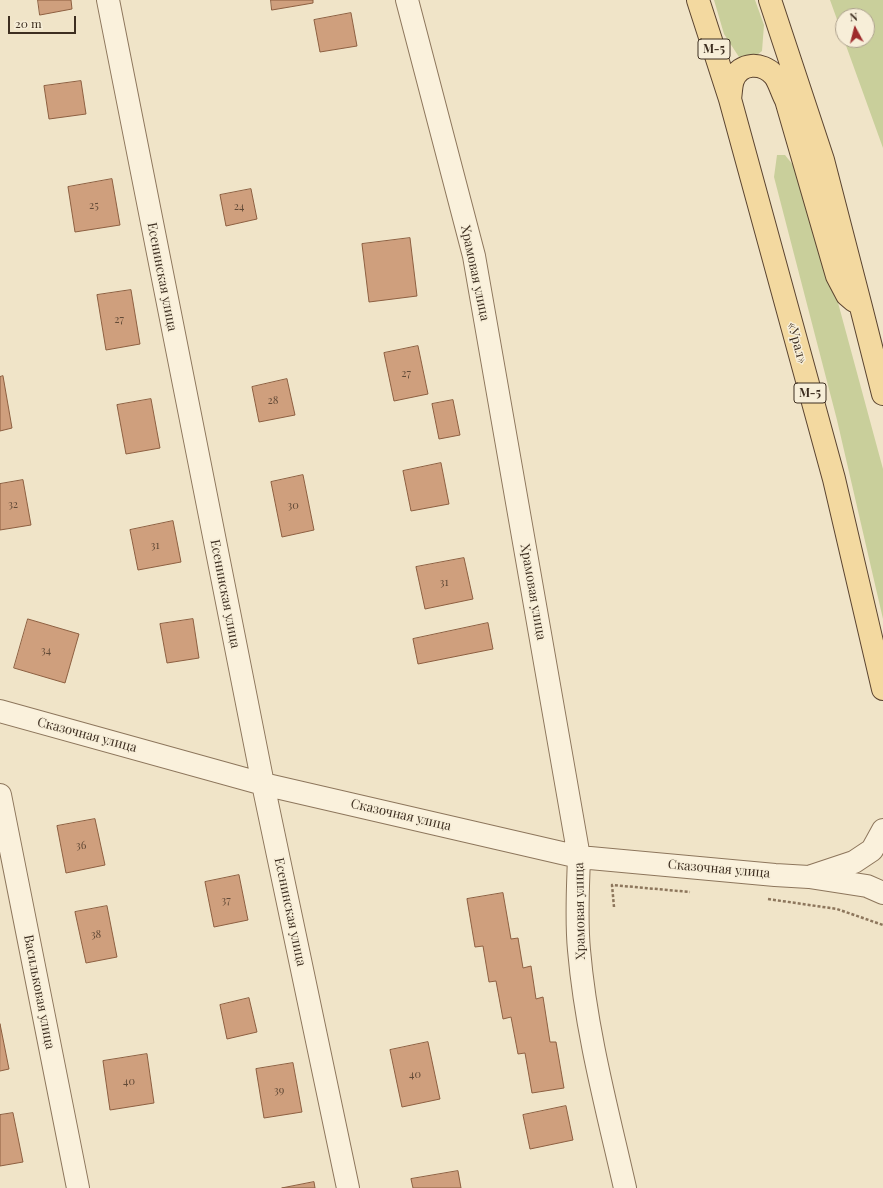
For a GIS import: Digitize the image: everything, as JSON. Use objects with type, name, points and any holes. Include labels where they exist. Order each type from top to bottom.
[{"type":"main road","name":"«Урал»","points":[[698,0],[730,98],[834,479],[883,689]]},
{"type":"main road","points":[[770,0],[823,160],[883,394]]},
{"type":"main road","points":[[730,98],[733,80],[740,70],[751,66],[763,66],[774,76],[786,100],[837,276],[847,295],[861,307]]},
{"type":"street","name":"Есенинская улица","points":[[108,0],[263,784],[348,1188]]},
{"type":"street","name":"Храмовая улица","points":[[407,0],[474,256],[579,856],[577,923],[578,949],[584,996],[592,1043],[625,1188]]},
{"type":"street","name":"Сказочная улица","points":[[0,711],[263,784],[579,856],[809,877],[867,886],[883,893]]},
{"type":"street","name":"Васильковая улица","points":[[0,796],[78,1188]]},
{"type":"street","points":[[809,877],[854,862],[872,850],[883,830]]},
{"type":"path","points":[[614,907],[612,886],[692,892]]},
{"type":"path","points":[[763,898],[837,909],[883,925]]},
{"type":"green space","points":[[714,0],[755,0],[764,25],[762,51],[752,59],[739,57],[724,34]]},
{"type":"green space","points":[[830,0],[883,0],[883,148],[847,48],[875,48],[875,8],[835,8],[835,14]]},
{"type":"green space","points":[[777,155],[785,155],[807,188],[883,469],[883,619],[837,420],[774,177]]},
{"type":"building","points":[[38,0],[71,0],[72,9],[40,15]]},
{"type":"building","points":[[271,0],[313,0],[313,3],[272,10]]},
{"type":"building","points":[[351,13],[357,46],[320,52],[314,20]]},
{"type":"building","points":[[81,81],[86,114],[49,119],[44,86]]},
{"type":"building","points":[[112,179],[120,225],[75,232],[68,187]]},
{"type":"building","points":[[251,189],[257,219],[226,226],[220,195]]},
{"type":"building","points":[[410,238],[417,296],[369,302],[362,244]]},
{"type":"building","points":[[131,290],[140,344],[106,350],[97,295]]},
{"type":"building","points":[[418,346],[428,394],[394,401],[384,353]]},
{"type":"building","points":[[3,376],[12,428],[0,431],[0,377]]},
{"type":"building","points":[[287,379],[295,415],[259,422],[252,387]]},
{"type":"building","points":[[151,399],[160,448],[126,454],[117,405]]},
{"type":"building","points":[[453,400],[460,435],[439,439],[432,404]]},
{"type":"building","points":[[441,463],[449,504],[411,511],[403,471]]},
{"type":"building","points":[[303,475],[314,530],[282,537],[271,482]]},
{"type":"building","points":[[23,480],[31,525],[0,530],[0,484]]},
{"type":"building","points":[[173,521],[181,562],[138,570],[130,530]]},
{"type":"building","points":[[464,558],[473,599],[425,609],[416,567]]},
{"type":"building","points":[[28,619],[79,634],[65,683],[14,668]]},
{"type":"building","points":[[193,619],[199,658],[167,663],[160,624]]},
{"type":"building","points":[[488,623],[493,649],[418,664],[413,639]]},
{"type":"building","points":[[95,819],[105,865],[66,873],[57,826]]},
{"type":"building","points":[[239,875],[248,920],[214,927],[205,882]]},
{"type":"building","points":[[503,893],[511,939],[518,938],[523,968],[531,966],[536,999],[543,997],[550,1042],[556,1042],[564,1088],[532,1093],[525,1053],[518,1054],[511,1017],[503,1019],[496,981],[489,982],[483,946],[475,947],[467,899]]},
{"type":"building","points":[[107,906],[117,957],[86,963],[75,912]]},
{"type":"building","points":[[249,998],[257,1032],[227,1039],[220,1005]]},
{"type":"building","points":[[0,1024],[9,1069],[0,1071]]},
{"type":"building","points":[[428,1042],[440,1099],[402,1107],[390,1050]]},
{"type":"building","points":[[147,1054],[154,1103],[110,1110],[103,1061]]},
{"type":"building","points":[[293,1063],[302,1112],[264,1118],[256,1069]]},
{"type":"building","points":[[566,1106],[573,1140],[530,1149],[523,1115]]},
{"type":"building","points":[[13,1113],[23,1162],[0,1166],[0,1115]]},
{"type":"building","points":[[458,1171],[461,1188],[413,1188],[411,1179]]},
{"type":"building","points":[[314,1182],[315,1188],[282,1188]]}]
